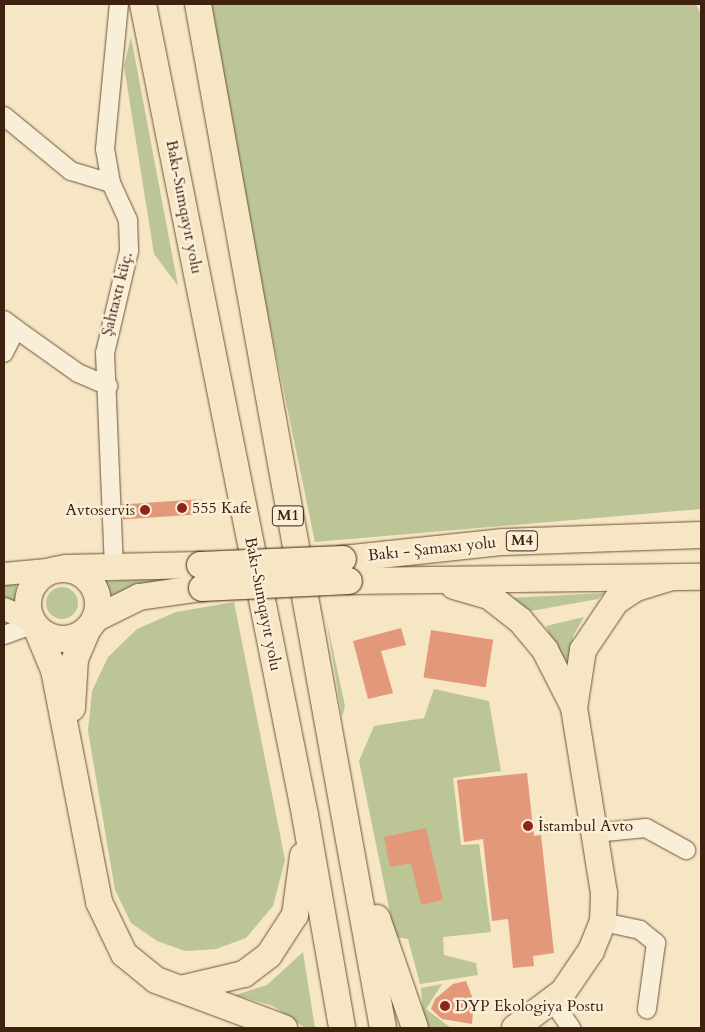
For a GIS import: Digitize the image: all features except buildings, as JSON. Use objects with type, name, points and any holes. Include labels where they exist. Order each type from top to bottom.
[{"type":"highway","name":"Bakı-Sumqayıt yolu","points":[[143,4],[305,815],[342,1028]]},
{"type":"highway","name":"M1","points":[[198,4],[336,782],[383,1028]]},
{"type":"highway","name":"Bakı - Şamaxı yolu","points":[[346,570],[503,542],[701,535]]},
{"type":"highway","points":[[415,578],[472,566],[701,561]]},
{"type":"highway","points":[[284,1028],[178,988],[141,971],[109,930],[98,902],[72,749],[50,654],[34,624],[30,592],[40,576],[61,569],[114,568],[201,577],[346,570]]},
{"type":"highway","points":[[61,569],[86,577],[93,586],[98,608],[73,676],[72,749]]},
{"type":"highway","name":"Bakı - Şamaxı yolu","points":[[346,570],[415,578],[701,577]]},
{"type":"highway","points":[[34,624],[56,638],[78,636],[91,624],[139,597],[201,577]]},
{"type":"highway","points":[[415,578],[489,596],[520,620],[545,650],[574,708],[604,893],[603,922],[591,952],[553,1002],[515,1028]]},
{"type":"highway","points":[[574,708],[583,650],[607,609],[636,588],[669,578]]},
{"type":"highway","points":[[336,782],[415,1028]]},
{"type":"highway","points":[[178,988],[214,984],[244,974],[280,942],[299,895],[305,815]]},
{"type":"main road","points":[[4,574],[61,569]]},
{"type":"main road","points":[[4,609],[34,624]]},
{"type":"street","name":"Şahtaxtı küç.","points":[[114,568],[106,431],[108,386],[105,340],[131,236],[111,183],[105,149],[119,4]]},
{"type":"street","points":[[4,116],[72,171],[111,183]]},
{"type":"street","points":[[4,353],[10,324],[78,373],[108,386]]},
{"type":"street","points":[[4,635],[34,624]]},
{"type":"street","points":[[595,834],[646,828],[686,850]]},
{"type":"street","points":[[603,922],[640,930],[656,944],[647,1009]]},
{"type":"street","points":[[553,1002],[571,1028]]},
{"type":"green space","points":[[211,4],[696,4],[701,15],[701,509],[315,542],[235,157]]},
{"type":"green space","points":[[131,37],[178,286],[154,254],[124,66]]},
{"type":"green space","points":[[175,578],[148,583],[104,606],[103,581]]},
{"type":"green space","points":[[4,584],[16,584],[15,605],[4,601]]},
{"type":"green space","points":[[62,587],[74,591],[78,603],[74,615],[62,619],[50,615],[46,603],[50,591]]},
{"type":"green space","points":[[605,593],[598,599],[531,611],[507,598]]},
{"type":"green space","points":[[234,602],[285,860],[273,906],[246,938],[216,949],[185,951],[157,941],[131,923],[115,890],[88,731],[92,691],[108,657],[137,629],[176,612]]},
{"type":"green space","points":[[584,617],[573,636],[568,680],[546,626]]},
{"type":"green space","points":[[326,618],[345,706],[342,717]]},
{"type":"green space","points":[[434,689],[489,701],[501,771],[453,778],[461,845],[479,844],[491,932],[443,937],[444,955],[476,963],[478,975],[420,984],[408,939],[395,937],[359,761],[374,726],[424,718]]},
{"type":"green space","points":[[303,952],[315,1028],[305,1028],[273,1006],[235,995],[267,985]]},
{"type":"green space","points":[[442,984],[426,1009],[451,1028],[424,1028],[421,988]]},
{"type":"place","name":"555 Kafe","points":[[182,508]]},
{"type":"place","name":"Avtoservis","points":[[145,510]]},
{"type":"place","name":"İstambul Avto","points":[[528,826]]},
{"type":"place","name":"DYP Ekologiya Postu","points":[[445,1006]]}]
